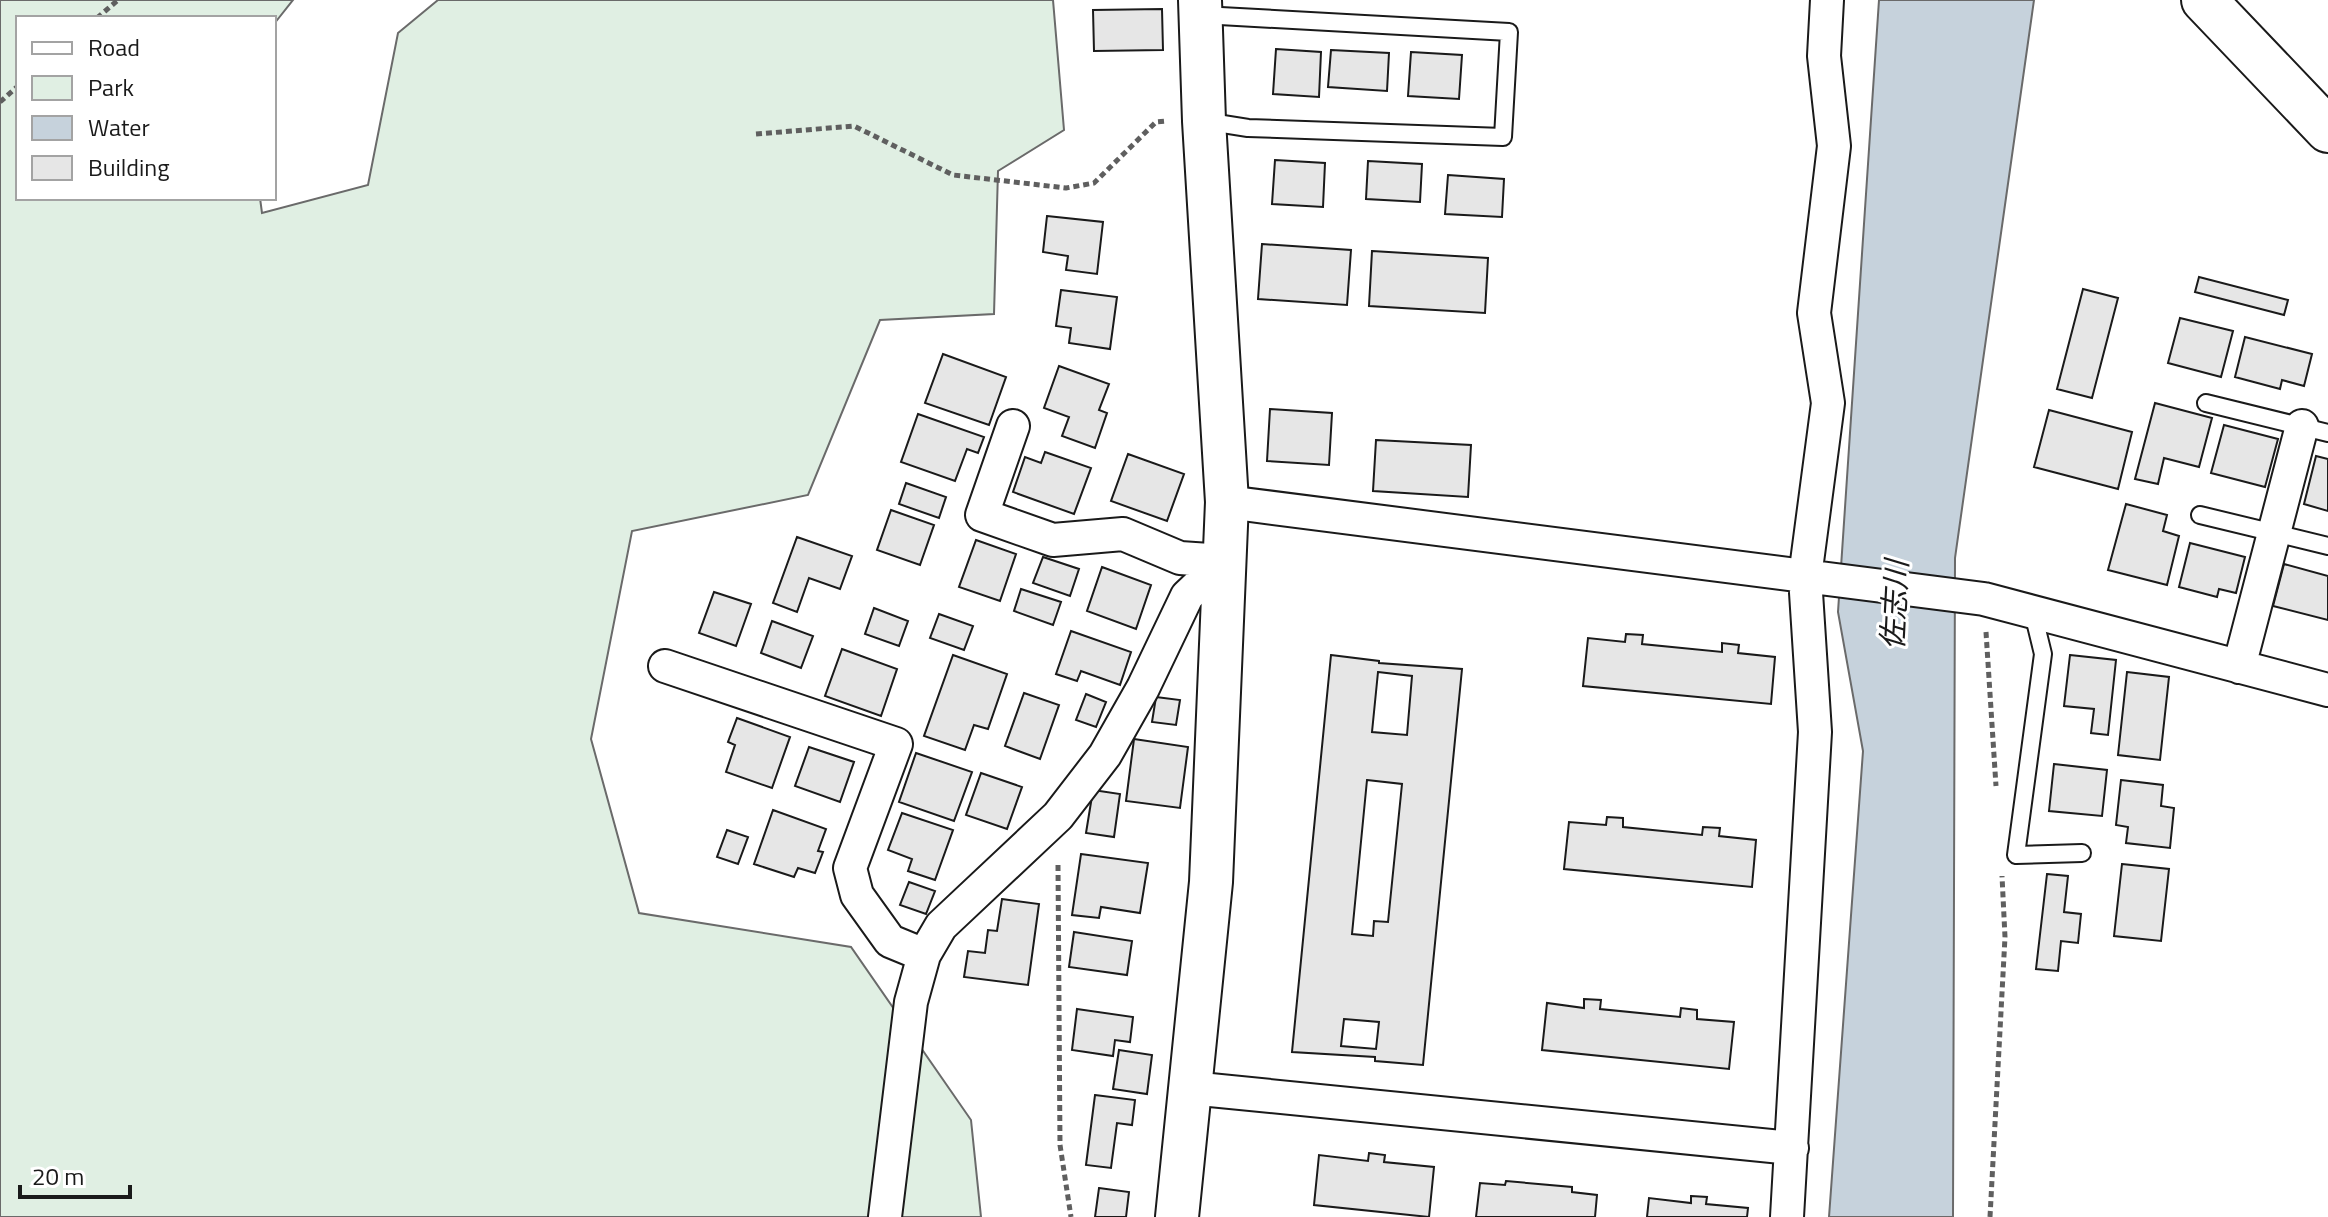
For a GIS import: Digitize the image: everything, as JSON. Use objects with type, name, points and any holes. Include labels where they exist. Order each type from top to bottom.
[{"type":"highway","points":[[2204,0],[2328,130]]},
{"type":"street","points":[[1787,1217],[1815,732],[1805,577],[1828,403],[1814,313],[1834,146],[1824,56],[1827,0]]},
{"type":"street","points":[[1177,1217],[1211,882],[1227,502],[1200,8]]},
{"type":"street","points":[[1013,426],[982,515],[1053,540],[1123,534],[1180,558],[1224,561]]},
{"type":"street","points":[[2239,667],[2274,532],[2315,429]]},
{"type":"street","points":[[1227,502],[1984,599],[2328,690]]},
{"type":"street","points":[[885,1217],[911,1002],[924,955],[941,926],[1058,816],[1105,755],[1143,688],[1187,596],[1224,561]]},
{"type":"street","points":[[665,666],[896,744],[850,868],[857,895],[890,941],[924,955]]},
{"type":"street","points":[[1190,1088],[1792,1148]]},
{"type":"lane","points":[[1200,8],[1509,32],[1503,137],[1248,128],[1204,121]]},
{"type":"lane","points":[[2206,403],[2315,429]]},
{"type":"lane","points":[[2200,515],[2328,546]]},
{"type":"lane","points":[[2033,613],[2043,654],[2016,855],[2082,853]]},
{"type":"path","points":[[99,16],[118,0]]},
{"type":"path","points":[[0,102],[16,88]]},
{"type":"path","points":[[756,134],[854,126],[953,175],[1066,188],[1094,183],[1156,122],[1204,121]]},
{"type":"path","points":[[1984,599],[1997,799]]},
{"type":"path","points":[[1058,816],[1060,1145],[1071,1217]]},
{"type":"path","points":[[1990,1217],[2005,937],[2001,861]]},
{"type":"green space","points":[[0,0],[293,0],[276,21],[276,16],[16,16],[16,200],[260,200],[262,213],[368,185],[398,33],[438,0],[1053,0],[1064,130],[998,171],[994,314],[880,320],[808,495],[632,531],[591,739],[639,913],[851,947],[971,1120],[981,1217],[0,1217]]},
{"type":"water","name":"佐志川","points":[[1879,0],[2034,0],[1955,558],[1953,1217],[1829,1217],[1863,751],[1838,612]]},
{"type":"building","points":[[1162,9],[1163,50],[1094,51],[1093,10]]},
{"type":"building","points":[[1276,49],[1321,52],[1319,97],[1273,94]]},
{"type":"building","points":[[1331,50],[1389,53],[1387,91],[1328,87]]},
{"type":"building","points":[[1411,52],[1462,55],[1459,99],[1408,96]]},
{"type":"building","points":[[1275,160],[1325,163],[1323,207],[1272,204]]},
{"type":"building","points":[[1368,161],[1422,164],[1420,202],[1366,199]]},
{"type":"building","points":[[1448,175],[1504,179],[1502,217],[1445,214]]},
{"type":"building","points":[[1047,216],[1103,222],[1097,274],[1066,270],[1068,256],[1043,252]]},
{"type":"building","points":[[1262,244],[1351,250],[1347,305],[1258,299]]},
{"type":"building","points":[[1372,251],[1488,258],[1485,313],[1369,306]]},
{"type":"building","points":[[2199,277],[2288,300],[2284,315],[2195,292]]},
{"type":"building","points":[[2083,289],[2118,298],[2092,398],[2057,389]]},
{"type":"building","points":[[1061,290],[1117,297],[1110,349],[1069,343],[1071,328],[1056,326]]},
{"type":"building","points":[[2180,318],[2233,331],[2221,377],[2168,363]]},
{"type":"building","points":[[2245,337],[2312,354],[2304,386],[2282,380],[2280,389],[2235,377]]},
{"type":"building","points":[[943,354],[1006,377],[989,425],[925,403]]},
{"type":"building","points":[[1059,366],[1109,384],[1099,410],[1107,413],[1095,448],[1062,436],[1069,417],[1044,408]]},
{"type":"building","points":[[2155,403],[2212,418],[2199,467],[2164,458],[2158,484],[2135,479]]},
{"type":"building","points":[[1270,409],[1332,413],[1329,465],[1267,461]]},
{"type":"building","points":[[2049,410],[2132,432],[2118,489],[2034,467]]},
{"type":"building","points":[[918,414],[984,437],[978,453],[967,449],[955,481],[901,462]]},
{"type":"building","points":[[2224,425],[2278,439],[2265,487],[2211,473]]},
{"type":"building","points":[[1376,440],[1471,445],[1468,497],[1373,491]]},
{"type":"building","points":[[1045,452],[1091,468],[1074,514],[1013,492],[1025,457],[1041,463]]},
{"type":"building","points":[[1128,454],[1184,474],[1167,521],[1111,501]]},
{"type":"building","points":[[2316,456],[2328,459],[2328,511],[2304,504]]},
{"type":"building","points":[[906,483],[946,497],[939,518],[899,504]]},
{"type":"building","points":[[2126,504],[2167,515],[2163,531],[2179,536],[2167,585],[2108,570]]},
{"type":"building","points":[[891,510],[934,525],[920,565],[877,550]]},
{"type":"building","points":[[797,537],[852,556],[840,589],[809,578],[797,612],[773,603]]},
{"type":"building","points":[[976,540],[1016,554],[1000,601],[959,587]]},
{"type":"building","points":[[2190,543],[2245,557],[2236,593],[2219,589],[2217,597],[2179,587]]},
{"type":"building","points":[[1043,557],[1079,569],[1070,596],[1033,583]]},
{"type":"building","points":[[2284,564],[2328,576],[2328,620],[2273,606]]},
{"type":"building","points":[[1102,567],[1151,585],[1136,629],[1087,611]]},
{"type":"building","points":[[1021,589],[1061,602],[1053,625],[1014,611]]},
{"type":"building","points":[[714,592],[751,604],[736,646],[699,633]]},
{"type":"building","points":[[874,608],[908,621],[899,646],[865,634]]},
{"type":"building","points":[[939,614],[973,626],[964,650],[930,638]]},
{"type":"building","points":[[772,621],[813,636],[801,668],[761,653]]},
{"type":"building","points":[[1071,631],[1131,652],[1120,685],[1081,671],[1077,681],[1056,674]]},
{"type":"building","points":[[1626,634],[1643,635],[1642,644],[1722,652],[1722,643],[1739,645],[1738,653],[1775,657],[1771,704],[1583,686],[1588,638],[1625,642]]},
{"type":"building","points":[[842,649],[897,669],[881,716],[825,696]]},
{"type":"building","points":[[953,655],[1007,674],[988,729],[974,725],[965,750],[924,736]]},
{"type":"building","points":[[1331,655],[1379,663],[1462,669],[1423,1065],[1375,1061],[1375,1057],[1292,1052]],"holes":[[[1378,672],[1412,676],[1407,735],[1372,732]],[[1367,780],[1402,784],[1388,922],[1374,921],[1373,936],[1352,934]],[[1344,1019],[1379,1022],[1376,1049],[1341,1046]]]},
{"type":"building","points":[[2070,655],[2116,660],[2108,735],[2091,733],[2094,709],[2064,706]]},
{"type":"building","points":[[2127,672],[2169,677],[2160,760],[2118,755]]},
{"type":"building","points":[[1024,693],[1059,705],[1040,759],[1005,746]]},
{"type":"building","points":[[1086,694],[1106,702],[1096,727],[1076,720]]},
{"type":"building","points":[[1156,697],[1180,700],[1176,725],[1152,722]]},
{"type":"building","points":[[737,718],[790,737],[772,788],[726,772],[735,745],[728,742]]},
{"type":"building","points":[[1134,739],[1188,747],[1180,808],[1126,801]]},
{"type":"building","points":[[809,747],[854,762],[840,802],[795,786]]},
{"type":"building","points":[[916,753],[972,772],[954,821],[899,802]]},
{"type":"building","points":[[2054,764],[2107,770],[2102,816],[2049,811]]},
{"type":"building","points":[[981,773],[1022,787],[1007,829],[966,815]]},
{"type":"building","points":[[2121,780],[2163,785],[2161,806],[2174,808],[2170,848],[2126,843],[2128,827],[2116,825]]},
{"type":"building","points":[[1093,790],[1120,794],[1114,837],[1086,833]]},
{"type":"building","points":[[773,810],[826,829],[818,851],[823,852],[815,873],[798,868],[794,877],[754,864]]},
{"type":"building","points":[[902,813],[953,830],[935,880],[908,871],[912,859],[888,850]]},
{"type":"building","points":[[1607,817],[1623,818],[1623,827],[1702,835],[1703,827],[1720,828],[1719,836],[1756,840],[1752,887],[1564,869],[1569,822],[1606,825]]},
{"type":"building","points":[[727,830],[748,837],[738,864],[717,857]]},
{"type":"building","points":[[1081,854],[1148,863],[1140,913],[1101,907],[1099,918],[1072,915]]},
{"type":"building","points":[[2122,864],[2169,869],[2161,941],[2114,936]]},
{"type":"building","points":[[2047,874],[2068,876],[2064,912],[2081,914],[2078,943],[2061,941],[2058,971],[2036,969]]},
{"type":"building","points":[[909,882],[935,891],[926,914],[900,905]]},
{"type":"building","points":[[1002,899],[1039,904],[1028,985],[964,977],[968,951],[985,953],[988,930],[997,931]]},
{"type":"building","points":[[1074,932],[1132,941],[1127,975],[1069,967]]},
{"type":"building","points":[[1584,999],[1601,1000],[1600,1009],[1680,1017],[1681,1008],[1697,1010],[1697,1019],[1734,1022],[1729,1069],[1542,1050],[1547,1003],[1584,1008]]},
{"type":"building","points":[[1077,1009],[1133,1017],[1130,1042],[1115,1040],[1113,1056],[1072,1050]]},
{"type":"building","points":[[1119,1050],[1152,1055],[1147,1094],[1113,1089]]},
{"type":"building","points":[[1095,1095],[1135,1100],[1132,1125],[1117,1123],[1111,1168],[1086,1165]]},
{"type":"building","points":[[1369,1153],[1385,1155],[1384,1162],[1434,1167],[1429,1217],[1314,1205],[1319,1155],[1368,1161]]},
{"type":"building","points":[[1506,1181],[1572,1187],[1572,1192],[1597,1195],[1595,1217],[1476,1217],[1480,1183],[1505,1185]]},
{"type":"building","points":[[1099,1188],[1129,1192],[1126,1217],[1095,1217]]},
{"type":"building","points":[[1691,1196],[1707,1197],[1706,1204],[1748,1208],[1747,1217],[1647,1217],[1649,1198],[1691,1203]]}]
